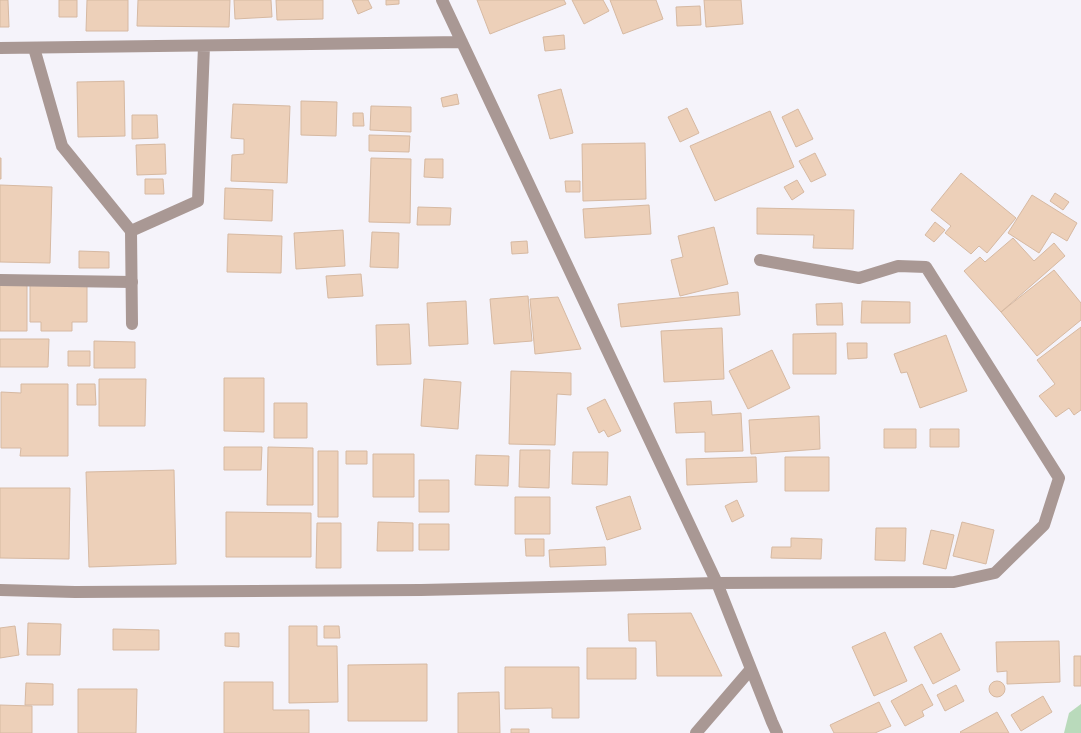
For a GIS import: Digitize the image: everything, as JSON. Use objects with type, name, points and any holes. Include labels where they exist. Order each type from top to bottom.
[{"type":"street","points":[[442,0],[717,583],[777,733]]},
{"type":"street","points":[[0,48],[462,42]]},
{"type":"street","points":[[131,231],[198,202],[204,46]]},
{"type":"street","points":[[34,48],[62,146],[131,231],[132,324]]},
{"type":"street","points":[[0,590],[75,592],[421,590],[717,583],[954,582],[995,573],[1044,525],[1059,478],[926,267],[898,266],[859,278],[760,260]]},
{"type":"street","points":[[0,280],[132,282]]},
{"type":"street","points":[[696,733],[750,669]]},
{"type":"green space","points":[[1081,704],[1081,733],[1064,733],[1069,713]]},
{"type":"building","points":[[0,0],[8,0],[9,27],[0,27]]},
{"type":"building","points":[[59,0],[77,0],[77,17],[59,17]]},
{"type":"building","points":[[87,0],[128,0],[128,31],[86,31]]},
{"type":"building","points":[[138,0],[230,0],[229,27],[137,26]]},
{"type":"building","points":[[234,0],[271,0],[272,17],[235,19]]},
{"type":"building","points":[[276,0],[323,0],[323,19],[277,20]]},
{"type":"building","points":[[352,0],[368,0],[372,8],[358,14]]},
{"type":"building","points":[[386,0],[399,0],[399,4],[386,5]]},
{"type":"building","points":[[477,0],[564,0],[566,4],[490,34]]},
{"type":"building","points":[[572,0],[603,0],[609,11],[584,24]]},
{"type":"building","points":[[610,0],[656,0],[663,19],[623,34]]},
{"type":"building","points":[[704,0],[741,0],[743,24],[706,27]]},
{"type":"building","points":[[700,6],[701,25],[677,26],[676,7]]},
{"type":"building","points":[[564,35],[565,49],[545,51],[543,37]]},
{"type":"building","points":[[124,81],[125,136],[78,137],[77,82]]},
{"type":"building","points":[[561,89],[573,133],[550,139],[538,95]]},
{"type":"building","points":[[457,94],[459,104],[443,107],[441,98]]},
{"type":"building","points":[[301,101],[337,102],[336,136],[301,135]]},
{"type":"building","points":[[233,104],[290,106],[287,183],[231,181],[232,155],[244,154],[244,139],[231,138]]},
{"type":"building","points":[[371,106],[411,107],[411,132],[370,130]]},
{"type":"building","points":[[687,108],[699,133],[680,142],[668,117]]},
{"type":"building","points":[[798,109],[813,139],[796,147],[782,117]]},
{"type":"building","points":[[770,111],[794,167],[715,201],[690,146]]},
{"type":"building","points":[[353,113],[363,113],[364,126],[353,126]]},
{"type":"building","points":[[132,115],[157,115],[158,138],[132,139]]},
{"type":"building","points":[[369,135],[410,136],[409,152],[369,151]]},
{"type":"building","points":[[645,143],[646,199],[583,201],[582,144]]},
{"type":"building","points":[[165,144],[166,174],[137,175],[136,145]]},
{"type":"building","points":[[815,153],[826,175],[811,182],[799,161]]},
{"type":"building","points":[[1,158],[1,179],[0,179]]},
{"type":"building","points":[[371,158],[411,159],[410,223],[369,222]]},
{"type":"building","points":[[425,159],[443,159],[443,178],[424,177]]},
{"type":"building","points":[[961,173],[1016,218],[987,253],[979,246],[971,254],[945,233],[951,226],[931,210]]},
{"type":"building","points":[[145,179],[163,179],[164,194],[145,194]]},
{"type":"building","points":[[797,180],[804,192],[792,200],[784,187]]},
{"type":"building","points":[[565,181],[580,181],[580,192],[566,192]]},
{"type":"building","points":[[0,185],[52,187],[50,263],[0,262]]},
{"type":"building","points":[[225,188],[273,190],[272,221],[224,219]]},
{"type":"building","points":[[1055,193],[1069,202],[1063,210],[1050,201]]},
{"type":"building","points":[[1032,195],[1077,223],[1067,241],[1052,232],[1039,253],[1008,233]]},
{"type":"building","points":[[649,205],[651,234],[585,238],[583,209]]},
{"type":"building","points":[[418,207],[451,208],[450,225],[417,225]]},
{"type":"building","points":[[757,208],[854,210],[853,249],[813,248],[814,235],[757,234]]},
{"type":"building","points":[[935,222],[945,230],[934,242],[925,235]]},
{"type":"building","points":[[714,227],[728,284],[680,296],[671,260],[683,257],[678,236]]},
{"type":"building","points":[[343,230],[345,266],[296,269],[294,233]]},
{"type":"building","points":[[372,232],[399,233],[398,268],[370,267]]},
{"type":"building","points":[[228,234],[282,236],[281,273],[227,272]]},
{"type":"building","points":[[1013,238],[1034,261],[1054,243],[1065,256],[1001,312],[964,271],[980,257],[985,262]]},
{"type":"building","points":[[527,241],[528,253],[512,254],[511,242]]},
{"type":"building","points":[[79,251],[109,252],[109,268],[79,268]]},
{"type":"building","points":[[1054,270],[1081,303],[1081,320],[1037,356],[1001,312]]},
{"type":"building","points":[[361,274],[363,296],[328,298],[326,276]]},
{"type":"building","points":[[0,283],[27,283],[27,331],[0,331]]},
{"type":"building","points":[[30,284],[87,284],[87,322],[72,322],[72,331],[41,331],[41,322],[30,322]]},
{"type":"building","points":[[738,292],[740,315],[621,327],[618,304]]},
{"type":"building","points":[[528,296],[532,341],[494,344],[490,299]]},
{"type":"building","points":[[558,297],[581,349],[535,354],[530,299]]},
{"type":"building","points":[[466,301],[468,344],[429,346],[427,303]]},
{"type":"building","points":[[862,301],[910,302],[910,323],[861,323]]},
{"type":"building","points":[[842,303],[843,325],[817,325],[816,304]]},
{"type":"building","points":[[409,324],[411,364],[377,365],[376,325]]},
{"type":"building","points":[[1081,327],[1081,410],[1074,415],[1069,408],[1056,417],[1039,396],[1055,384],[1037,360]]},
{"type":"building","points":[[722,328],[724,379],[664,382],[661,331]]},
{"type":"building","points":[[836,333],[836,374],[793,374],[793,334]]},
{"type":"building","points":[[946,335],[967,391],[920,408],[907,372],[901,373],[894,354]]},
{"type":"building","points":[[0,339],[49,339],[48,367],[0,367]]},
{"type":"building","points":[[94,341],[135,342],[135,368],[94,368]]},
{"type":"building","points":[[847,343],[867,343],[867,358],[848,359]]},
{"type":"building","points":[[772,350],[790,388],[748,409],[729,371]]},
{"type":"building","points":[[68,351],[90,351],[90,366],[68,366]]},
{"type":"building","points":[[511,371],[571,373],[571,395],[557,394],[555,445],[509,444]]},
{"type":"building","points":[[224,378],[264,378],[264,432],[224,431]]},
{"type":"building","points":[[99,379],[146,379],[145,426],[99,426]]},
{"type":"building","points":[[424,379],[461,382],[458,429],[421,426]]},
{"type":"building","points":[[21,384],[68,384],[68,456],[20,456],[21,448],[1,448],[1,392],[21,393]]},
{"type":"building","points":[[77,384],[95,384],[96,405],[77,405]]},
{"type":"building","points":[[605,399],[621,431],[608,437],[604,430],[599,433],[587,408]]},
{"type":"building","points":[[711,401],[712,415],[741,413],[743,451],[705,452],[705,432],[676,433],[674,403]]},
{"type":"building","points":[[274,403],[307,403],[307,438],[274,438]]},
{"type":"building","points":[[819,416],[820,449],[751,454],[749,420]]},
{"type":"building","points":[[884,429],[916,429],[916,448],[884,448]]},
{"type":"building","points":[[930,429],[959,429],[959,447],[930,447]]},
{"type":"building","points":[[224,447],[262,447],[261,470],[224,470]]},
{"type":"building","points":[[268,447],[313,448],[313,505],[267,505]]},
{"type":"building","points":[[520,450],[550,450],[549,488],[519,487]]},
{"type":"building","points":[[318,451],[338,451],[338,517],[318,517]]},
{"type":"building","points":[[346,451],[367,451],[367,464],[346,464]]},
{"type":"building","points":[[573,452],[608,452],[607,485],[572,484]]},
{"type":"building","points":[[373,454],[414,454],[414,497],[373,497]]},
{"type":"building","points":[[476,455],[509,456],[508,486],[475,485]]},
{"type":"building","points":[[756,457],[757,482],[687,485],[686,459]]},
{"type":"building","points":[[785,457],[829,457],[829,491],[785,491]]},
{"type":"building","points":[[174,470],[176,564],[89,567],[86,472]]},
{"type":"building","points":[[419,480],[449,480],[449,512],[419,512]]},
{"type":"building","points":[[0,488],[70,488],[69,559],[0,558]]},
{"type":"building","points":[[630,496],[641,529],[607,540],[596,507]]},
{"type":"building","points":[[515,497],[550,497],[550,534],[515,534]]},
{"type":"building","points":[[737,500],[744,516],[732,522],[725,506]]},
{"type":"building","points":[[226,512],[311,513],[311,557],[226,557]]},
{"type":"building","points":[[378,522],[413,523],[413,551],[377,551]]},
{"type":"building","points":[[962,522],[994,530],[986,564],[953,556]]},
{"type":"building","points":[[317,523],[341,523],[341,568],[316,568]]},
{"type":"building","points":[[419,524],[449,524],[449,550],[419,550]]},
{"type":"building","points":[[876,528],[906,528],[905,561],[875,560]]},
{"type":"building","points":[[931,530],[954,535],[946,569],[923,564]]},
{"type":"building","points":[[791,538],[822,539],[821,559],[771,558],[772,547],[791,547]]},
{"type":"building","points":[[525,539],[544,539],[544,556],[526,556]]},
{"type":"building","points":[[605,547],[606,565],[550,567],[549,550]]},
{"type":"building","points":[[691,613],[722,676],[657,676],[656,641],[629,641],[628,614]]},
{"type":"building","points":[[28,623],[61,624],[60,655],[27,655]]},
{"type":"building","points":[[15,626],[19,655],[0,658],[0,628]]},
{"type":"building","points":[[289,626],[317,626],[317,646],[337,646],[338,702],[289,703]]},
{"type":"building","points":[[324,626],[339,626],[340,638],[324,638]]},
{"type":"building","points":[[113,629],[159,630],[159,650],[113,650]]},
{"type":"building","points":[[885,632],[907,681],[874,696],[852,647]]},
{"type":"building","points":[[225,633],[239,633],[239,647],[225,646]]},
{"type":"building","points":[[941,633],[960,670],[933,684],[914,647]]},
{"type":"building","points":[[1059,641],[1060,682],[1007,684],[1007,671],[997,672],[996,642]]},
{"type":"building","points":[[587,648],[636,648],[636,679],[587,679]]},
{"type":"building","points":[[1074,656],[1081,656],[1081,686],[1074,686]]},
{"type":"building","points":[[427,664],[427,721],[348,721],[348,665]]},
{"type":"building","points":[[505,667],[579,667],[579,718],[552,718],[552,708],[505,709]]},
{"type":"building","points":[[997,681],[1003,683],[1005,689],[1003,695],[997,697],[991,695],[989,689],[991,683]]},
{"type":"building","points":[[224,682],[273,682],[273,710],[309,710],[309,733],[224,733]]},
{"type":"building","points":[[26,683],[53,684],[53,705],[25,705]]},
{"type":"building","points":[[922,684],[933,705],[922,711],[924,716],[905,726],[891,701]]},
{"type":"building","points":[[956,685],[964,701],[945,711],[937,695]]},
{"type":"building","points":[[78,689],[137,689],[136,733],[78,733]]},
{"type":"building","points":[[499,692],[500,733],[458,733],[458,693]]},
{"type":"building","points":[[1043,696],[1052,712],[1021,731],[1011,715]]},
{"type":"building","points":[[879,702],[891,726],[875,733],[834,733],[830,725]]},
{"type":"building","points":[[0,705],[32,706],[32,733],[0,733]]},
{"type":"building","points":[[997,712],[1009,733],[960,732]]},
{"type":"building","points":[[511,729],[529,729],[529,733],[511,733]]}]
